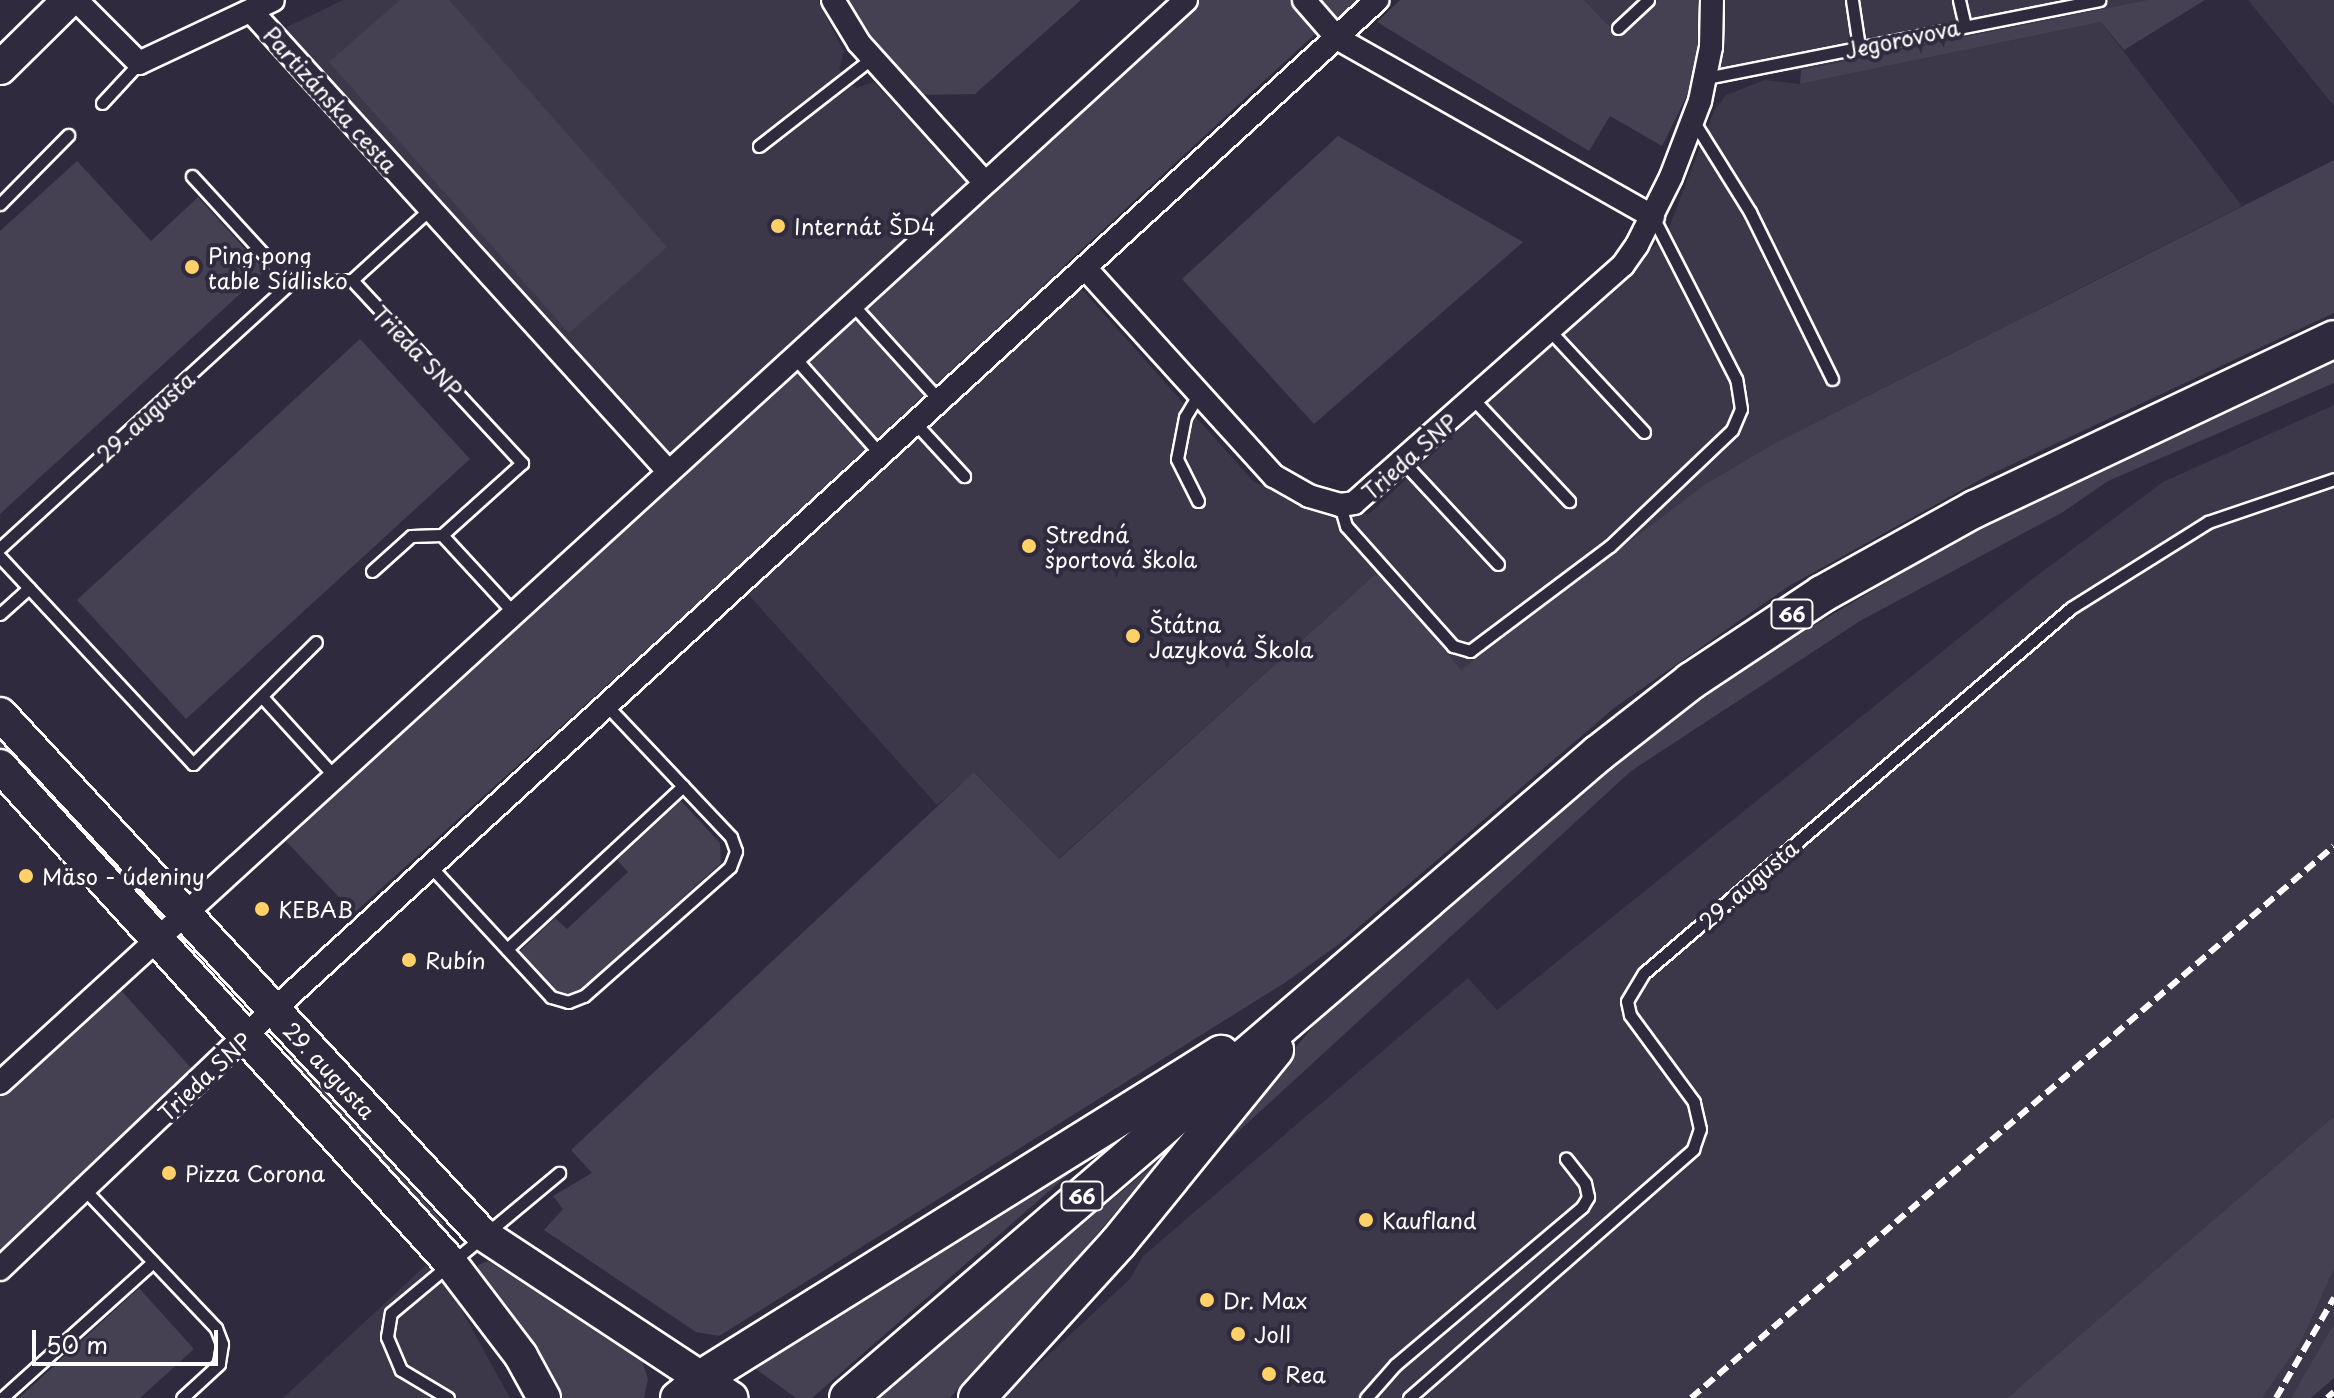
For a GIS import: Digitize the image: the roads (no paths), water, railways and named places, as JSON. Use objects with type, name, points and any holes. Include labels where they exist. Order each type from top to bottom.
[{"type":"main road","name":"66","points":[[848,1398],[1644,716],[1822,594],[2042,476],[2334,339]]},
{"type":"main road","points":[[689,1388],[1317,994]]},
{"type":"main road","points":[[977,1398],[1206,1140],[1317,994]]},
{"type":"street","points":[[0,68],[69,0]]},
{"type":"street","points":[[76,0],[139,63]]},
{"type":"street","points":[[251,11],[273,0]]},
{"type":"street","points":[[833,0],[872,58],[984,182]]},
{"type":"street","points":[[0,1083],[1186,0]]},
{"type":"street","points":[[1304,0],[1337,38],[1653,217]]},
{"type":"street","name":"Trieda SNP","points":[[0,1269],[245,1036],[1377,0]]},
{"type":"street","name":"Trieda SNP","points":[[1086,269],[1274,476],[1340,505],[1368,495],[1623,265],[1653,217],[1694,122],[1706,78],[1712,0]]},
{"type":"street","name":"Partizánska cesta","points":[[139,63],[251,11],[430,209]]},
{"type":"street","points":[[430,209],[669,472]]},
{"type":"street","name":"29. augusta","points":[[0,714],[481,1233],[689,1388],[731,1398]]},
{"type":"street","name":"29. augusta","points":[[0,766],[449,1261],[521,1356],[544,1398]]},
{"type":"lane","points":[[1618,28],[1648,0]]},
{"type":"lane","points":[[1852,0],[1859,47]]},
{"type":"lane","points":[[1959,0],[1965,25]]},
{"type":"lane","name":"Jegorovova","points":[[1706,78],[2062,4],[2099,0]]},
{"type":"lane","points":[[759,146],[872,58]]},
{"type":"lane","name":"Partizánska cesta","points":[[102,103],[139,63]]},
{"type":"lane","points":[[1694,122],[1750,212],[1832,379]]},
{"type":"lane","points":[[0,204],[68,135]]},
{"type":"lane","points":[[192,176],[290,283],[352,280],[430,209]]},
{"type":"lane","points":[[1340,505],[1346,526],[1453,646],[1470,651],[1610,546],[1732,430],[1741,409],[1736,379],[1653,217]]},
{"type":"lane","name":"Trieda SNP","points":[[352,280],[522,463],[442,535]]},
{"type":"lane","name":"29. augusta","points":[[0,548],[290,283]]},
{"type":"lane","points":[[852,304],[940,402]]},
{"type":"lane","points":[[1550,331],[1644,432]]},
{"type":"lane","points":[[794,357],[882,455]]},
{"type":"lane","points":[[1198,501],[1177,459],[1185,417],[1199,394]]},
{"type":"lane","points":[[1474,400],[1569,501]]},
{"type":"lane","points":[[916,424],[964,476]]},
{"type":"lane","points":[[1404,463],[1498,564]]},
{"type":"lane","name":"29. augusta","points":[[1409,1398],[1693,1149],[1700,1129],[1694,1102],[1630,1015],[1627,1001],[1644,973],[2071,608],[2208,522],[2334,479]]},
{"type":"lane","points":[[372,571],[411,536],[442,535],[514,613]]},
{"type":"lane","points":[[0,557],[193,764],[264,699],[269,684],[316,642]]},
{"type":"lane","points":[[0,614],[29,588]]},
{"type":"lane","points":[[264,699],[334,776]]},
{"type":"lane","points":[[431,867],[551,997],[568,1002],[584,996],[730,867],[736,851],[731,837],[607,706]]},
{"type":"lane","points":[[507,949],[683,786]]},
{"type":"lane","points":[[1366,1398],[1395,1365],[1582,1207],[1588,1197],[1585,1183],[1566,1159]]},
{"type":"lane","points":[[448,1398],[401,1370],[387,1337],[391,1313],[481,1233],[559,1173]]},
{"type":"lane","points":[[84,1189],[216,1328],[222,1344],[219,1364],[182,1398]]},
{"type":"lane","points":[[2,1398],[153,1262]]},
{"type":"railway","points":[[1691,1398],[2334,846]]},
{"type":"railway","points":[[2276,1398],[2334,1298]]},
{"type":"railway","points":[[2327,1398],[2334,1392]]},
{"type":"place","name":"Internát ŠD4","points":[[778,226]]},
{"type":"place","name":"Ping pong table Sídlisko","points":[[192,267]]},
{"type":"place","name":"Stredná športová škola","points":[[1029,546]]},
{"type":"place","name":"Štátna Jazyková Škola","points":[[1133,636]]},
{"type":"place","name":"Mäso - údeniny","points":[[26,876]]},
{"type":"place","name":"KEBAB","points":[[262,909]]},
{"type":"place","name":"Rubín","points":[[409,960]]},
{"type":"place","name":"Pizza Corona","points":[[169,1173]]},
{"type":"place","name":"Kaufland","points":[[1366,1220]]},
{"type":"place","name":"Dr. Max","points":[[1207,1300]]},
{"type":"place","name":"Joll","points":[[1238,1334]]},
{"type":"place","name":"Rea","points":[[1269,1374]]}]
